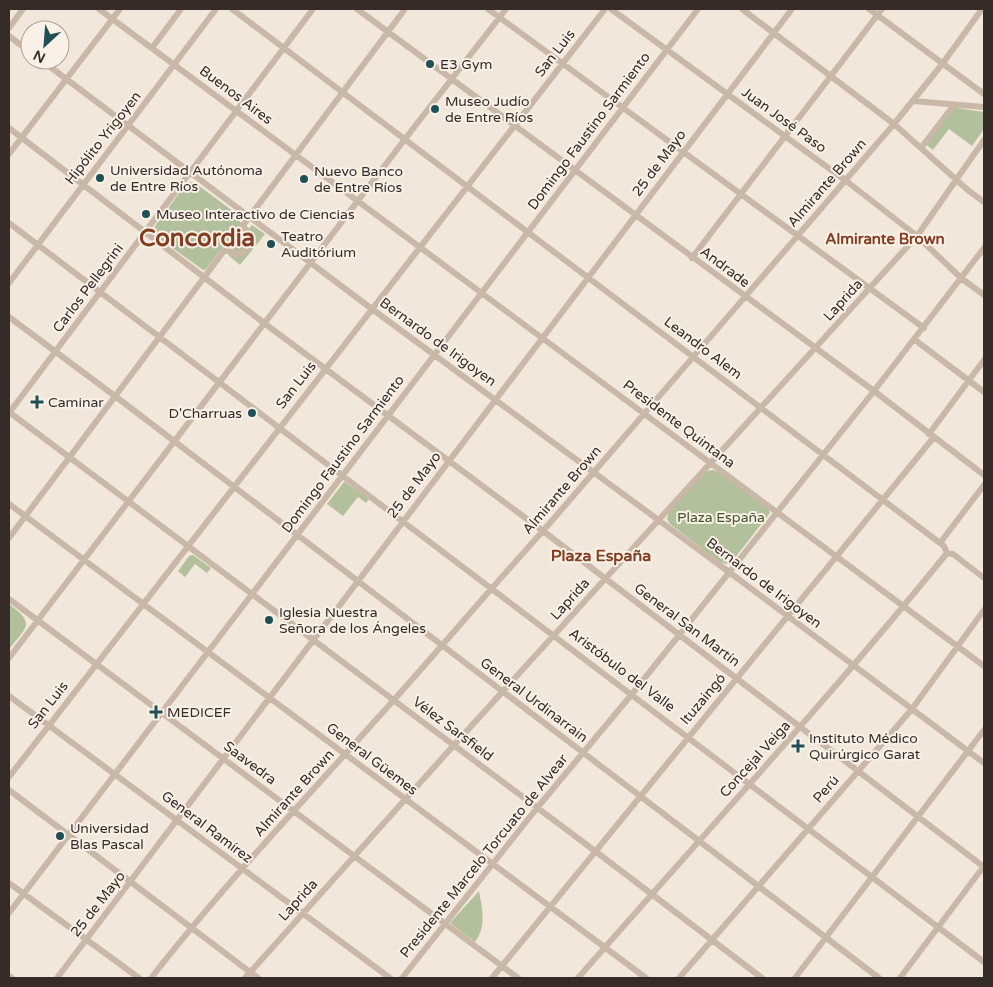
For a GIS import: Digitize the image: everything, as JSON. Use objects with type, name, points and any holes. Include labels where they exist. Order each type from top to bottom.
[{"type":"street","points":[[9,28],[23,9]]},
{"type":"street","name":"Buenos Aires","points":[[100,9],[358,201]]},
{"type":"street","points":[[9,154],[120,9]]},
{"type":"street","points":[[152,48],[181,9]]},
{"type":"street","name":"Hipólito Yrigoyen","points":[[9,283],[216,9]]},
{"type":"street","name":"Leandro Alem","points":[[232,9],[944,546],[947,553],[953,554],[984,578]]},
{"type":"street","name":"Carlos Pellegrini","points":[[9,413],[313,9]]},
{"type":"street","name":"Andrade","points":[[357,9],[874,391],[984,475]]},
{"type":"street","points":[[9,538],[405,9]]},
{"type":"street","points":[[488,9],[924,328]]},
{"type":"street","points":[[9,658],[310,262],[506,9]]},
{"type":"street","name":"San Luis","points":[[9,777],[48,724],[605,9]]},
{"type":"street","name":"Juan José Paso","points":[[611,9],[845,180],[917,236],[984,296]]},
{"type":"street","name":"Domingo Faustino Sarmiento","points":[[9,913],[698,9]]},
{"type":"street","points":[[742,9],[894,124],[984,202]]},
{"type":"street","name":"25 de Mayo","points":[[57,978],[131,883],[313,639],[792,9]]},
{"type":"street","points":[[869,9],[984,94]]},
{"type":"street","points":[[692,258],[882,9]]},
{"type":"street","name":"Almirante Brown","points":[[151,978],[190,927],[543,531],[744,296],[798,236],[913,101],[982,9]]},
{"type":"street","points":[[9,36],[20,44]]},
{"type":"street","name":"Bernardo de Irigoyen","points":[[54,70],[372,309],[496,399],[984,763]]},
{"type":"street","points":[[913,101],[984,107]]},
{"type":"street","points":[[921,148],[954,105]]},
{"type":"street","name":"General San Martín","points":[[9,128],[984,867]]},
{"type":"street","name":"Laprida","points":[[245,978],[917,236],[984,140]]},
{"type":"street","name":"Presidente Quintana","points":[[358,201],[984,666]]},
{"type":"street","name":"Aristóbulo del Valle","points":[[9,223],[984,962]]},
{"type":"street","points":[[225,249],[236,255],[243,253],[251,243],[251,236],[242,225]]},
{"type":"street","name":"Presidente Marcelo Torcuato de Alvear","points":[[402,978],[915,340],[984,248]]},
{"type":"street","name":"General Urdinarrain","points":[[9,318],[115,396],[879,978]]},
{"type":"street","points":[[915,340],[984,392]]},
{"type":"street","name":"Ituzaingó","points":[[492,978],[688,736],[883,500],[932,435],[984,360]]},
{"type":"street","name":"Vélez Sarsfield","points":[[9,413],[313,639],[762,978]]},
{"type":"street","points":[[940,543],[984,485]]},
{"type":"street","name":"General Güemes","points":[[9,504],[646,978]]},
{"type":"street","name":"Concejal Veiga","points":[[578,978],[853,665],[947,553]]},
{"type":"street","name":"Saavedra","points":[[9,599],[518,978]]},
{"type":"street","name":"Perú","points":[[679,978],[912,709],[984,610]]},
{"type":"street","name":"General Ramírez","points":[[9,696],[390,978]]},
{"type":"street","points":[[795,978],[984,730]]},
{"type":"street","points":[[9,790],[258,978]]},
{"type":"street","points":[[900,978],[984,867]]},
{"type":"street","points":[[9,883],[139,978]]},
{"type":"green space","points":[[949,107],[984,112],[984,129],[972,146],[949,129],[933,150],[923,142]]},
{"type":"green space","points":[[190,182],[195,183],[237,214],[240,219],[240,225],[206,269],[203,270],[156,236],[154,232],[155,226],[186,184]]},
{"type":"green space","points":[[252,225],[265,234],[240,265],[228,255]]},
{"type":"green space","name":"Plaza España","points":[[713,470],[723,474],[768,507],[770,513],[734,559],[727,564],[720,562],[670,524],[667,519],[669,512],[707,471]]},
{"type":"green space","points":[[344,482],[369,499],[366,503],[358,497],[343,516],[327,504]]},
{"type":"green space","points":[[193,555],[211,568],[207,573],[195,564],[185,577],[178,571],[189,556]]},
{"type":"green space","points":[[9,604],[23,616],[26,625],[9,649]]},
{"type":"green space","points":[[479,891],[482,924],[479,936],[475,942],[450,923]]},
{"type":"place","name":"E3 Gym","points":[[430,64]]},
{"type":"place","name":"Museo Judío de Entre Ríos","points":[[435,109]]},
{"type":"place","name":"Universidad Autónoma de Entre Ríos","points":[[100,178]]},
{"type":"place","name":"Nuevo Banco de Entre Ríos","points":[[304,179]]},
{"type":"place","name":"Museo Interactivo de Ciencias","points":[[146,214]]},
{"type":"place","name":"Teatro Auditórium","points":[[271,244]]},
{"type":"place","name":"Caminar","points":[[37,402]]},
{"type":"place","name":"D'Charruas","points":[[252,413]]},
{"type":"place","name":"Iglesia Nuestra Señora de los Ángeles","points":[[269,620]]},
{"type":"place","name":"MEDICEF","points":[[156,712]]},
{"type":"place","name":"Instituto Médico Quirúrgico Garat","points":[[798,746]]},
{"type":"place","name":"Universidad Blas Pascal","points":[[60,836]]},
{"type":"district","name":"Concordia","points":[[197,238]]},
{"type":"district","name":"Almirante Brown","points":[[885,239]]},
{"type":"district","name":"Plaza España","points":[[601,556]]}]
